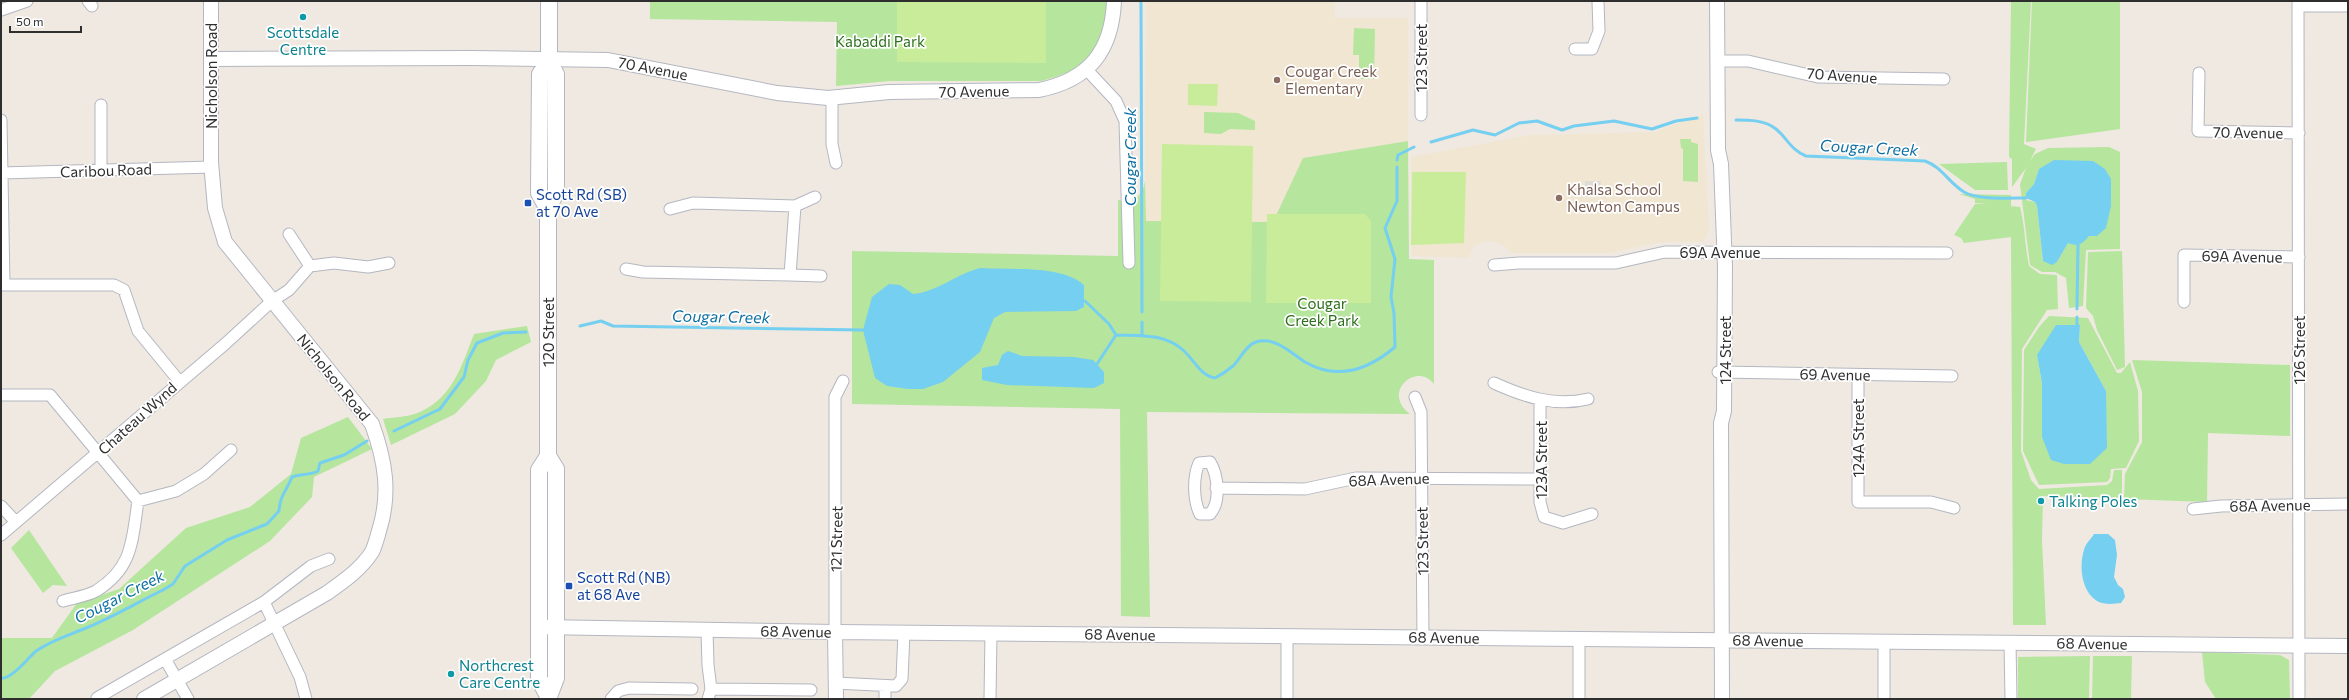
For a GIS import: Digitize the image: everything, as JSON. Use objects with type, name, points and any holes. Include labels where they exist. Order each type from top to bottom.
[{"type":"main road","name":"120 Street","points":[[548,698],[556,678],[556,469],[548,456],[548,208],[556,192],[557,117],[556,74],[549,60],[549,1]]},
{"type":"main road","name":"120 Street","points":[[548,456],[539,470],[540,679],[548,698]]},
{"type":"street","points":[[1,10],[27,1]]},
{"type":"street","name":"Nicholson Road","points":[[144,699],[328,593],[351,576],[372,551],[382,521],[386,498],[386,477],[381,450],[372,424],[339,381],[225,242],[215,208],[212,167],[211,1]]},
{"type":"street","points":[[1114,1],[1110,36],[1098,56],[1087,70],[1116,101],[1125,121],[1128,263]]},
{"type":"street","name":"123 Street","points":[[1421,1],[1421,115]]},
{"type":"street","points":[[1575,49],[1592,49],[1599,31],[1598,1]]},
{"type":"street","name":"124 Street","points":[[1717,1],[1718,150],[1721,164],[1721,372],[1724,411],[1721,423],[1722,699]]},
{"type":"street","points":[[2298,4],[2348,6]]},
{"type":"street","name":"126 Street","points":[[2298,4],[2300,699]]},
{"type":"street","name":"70 Avenue","points":[[211,59],[608,60],[777,93],[832,98],[889,92],[1039,90],[1058,86],[1087,70]]},
{"type":"street","name":"70 Avenue","points":[[1717,61],[1748,61],[1818,77],[1944,79]]},
{"type":"street","name":"70 Avenue","points":[[2199,73],[2198,131],[2299,133]]},
{"type":"street","points":[[832,98],[832,144],[836,163]]},
{"type":"street","points":[[101,105],[101,170]]},
{"type":"street","points":[[1,120],[2,285],[114,285],[124,290],[138,331],[179,381]]},
{"type":"street","name":"Caribou Road","points":[[2,173],[212,167]]},
{"type":"street","points":[[670,209],[693,203],[795,206],[815,197]]},
{"type":"street","points":[[790,275],[795,206]]},
{"type":"street","points":[[289,234],[310,266]]},
{"type":"street","name":"69A Avenue","points":[[1494,265],[1519,263],[1616,263],[1665,252],[1947,253]]},
{"type":"street","name":"69A Avenue","points":[[2184,302],[2184,255],[2299,256]]},
{"type":"street","points":[[272,301],[289,290],[310,266],[334,263],[368,267],[389,263]]},
{"type":"street","points":[[626,268],[643,272],[821,276]]},
{"type":"street","name":"Chateau Wynd","points":[[1,535],[98,453],[179,381],[225,344],[272,301]]},
{"type":"street","name":"69 Avenue","points":[[1721,372],[1952,376]]},
{"type":"street","name":"124A Street","points":[[1858,375],[1858,502],[1931,502],[1954,508]]},
{"type":"street","name":"121 Street","points":[[836,699],[835,397],[843,381]]},
{"type":"street","name":"123A Street","points":[[1494,384],[1540,400],[1570,403],[1588,399]]},
{"type":"street","points":[[1,395],[50,395],[138,501],[132,546],[122,570],[95,592],[63,601]]},
{"type":"street","name":"123 Street","points":[[1416,397],[1421,412],[1423,637]]},
{"type":"street","name":"123A Street","points":[[1540,400],[1540,502],[1544,517],[1563,523],[1592,514]]},
{"type":"street","points":[[138,501],[176,492],[204,474],[231,450]]},
{"type":"street","name":"68A Avenue","points":[[1216,488],[1305,489],[1356,478],[1540,478]]},
{"type":"street","name":"68A Avenue","points":[[2193,509],[2221,506],[2348,504]]},
{"type":"street","points":[[1,506],[16,522]]},
{"type":"street","points":[[97,698],[264,602],[311,566],[329,559]]},
{"type":"street","points":[[264,602],[300,677],[306,699]]},
{"type":"street","name":"68 Avenue","points":[[540,627],[835,632],[2348,646]]},
{"type":"street","points":[[707,630],[709,694],[811,690]]},
{"type":"street","points":[[835,683],[896,686],[902,679],[904,632]]},
{"type":"street","points":[[990,699],[991,633]]},
{"type":"street","points":[[1287,636],[1287,699]]},
{"type":"street","points":[[1579,638],[1579,699]]},
{"type":"street","points":[[1884,641],[1884,699]]},
{"type":"street","points":[[2010,642],[2011,699]]},
{"type":"street","points":[[165,659],[188,699]]},
{"type":"street","points":[[885,686],[886,699]]},
{"type":"street","points":[[611,699],[618,691],[629,688],[692,689]]},
{"type":"shaded area","name":"Cougar Creek Elementary","points":[[1146,1],[1335,1],[1335,18],[1408,18],[1408,141],[1303,158],[1274,222],[1145,221]]},
{"type":"shaded area","name":"Khalsa School Newton Campus","points":[[1703,114],[1709,230],[1703,242],[1661,242],[1609,253],[1512,253],[1502,244],[1489,241],[1477,244],[1472,249],[1469,258],[1412,256],[1411,157],[1530,135],[1655,132]]},
{"type":"shaded area","points":[[1585,181],[1601,181],[1600,191],[1594,191],[1587,197],[1575,196],[1577,186],[1585,186]]},
{"type":"green space","name":"Kabaddi Park","points":[[650,1],[1106,1],[1103,32],[1092,55],[1071,71],[1057,76],[1041,81],[890,81],[836,86],[837,22],[650,19]]},
{"type":"green space","points":[[897,1],[1046,1],[1046,63],[897,62]]},
{"type":"green space","points":[[2011,1],[2031,1],[2024,144],[2036,149],[2030,161],[2035,154],[2048,148],[2109,147],[2120,152],[2120,249],[2086,250],[2083,306],[2069,308],[2066,278],[2055,272],[2042,272],[2030,265],[2020,184],[2026,168],[2012,187],[2012,159],[2009,157]],"holes":[[[2039,169],[2068,243],[2057,262],[2043,261],[2037,206],[2035,202],[2026,200],[2026,193],[2034,184]]]},
{"type":"green space","points":[[2032,1],[2120,1],[2120,129],[2026,142]]},
{"type":"green space","points":[[1354,28],[1375,29],[1374,79],[1359,79],[1359,55],[1353,55]]},
{"type":"green space","points":[[1188,84],[1218,84],[1217,106],[1188,105]]},
{"type":"green space","points":[[1204,112],[1238,113],[1255,121],[1255,130],[1230,129],[1221,134],[1204,133]]},
{"type":"green space","points":[[1680,139],[1691,139],[1691,142],[1698,144],[1698,182],[1683,181],[1683,149],[1681,148]]},
{"type":"green space","name":"Cougar Creek Park","points":[[1408,141],[1409,259],[1434,260],[1434,384],[1427,378],[1419,376],[1404,382],[1400,389],[1399,397],[1402,406],[1410,414],[1147,412],[1150,617],[1121,616],[1120,409],[852,404],[852,251],[1118,256],[1118,200],[1128,201],[1136,198],[1142,191],[1145,181],[1146,221],[1273,222],[1303,158]]},
{"type":"green space","points":[[1162,144],[1253,146],[1251,302],[1160,301]]},
{"type":"green space","points":[[2007,162],[2008,190],[1975,190],[1939,164]]},
{"type":"green space","points":[[1412,172],[1466,172],[1464,243],[1411,245]]},
{"type":"green space","points":[[1959,194],[2011,195],[2011,206],[2009,206],[2020,207],[2029,266],[2040,274],[2057,275],[2058,309],[2047,310],[2022,349],[2021,451],[2031,480],[2039,489],[2107,485],[2112,481],[2114,470],[2122,470],[2122,498],[2043,496],[2042,540],[2046,625],[2013,625],[2011,237],[1964,243],[1961,238],[1954,235],[1975,204],[1987,204],[1975,203],[1975,199]]},
{"type":"green space","points":[[1267,214],[1365,214],[1371,221],[1371,303],[1266,303]]},
{"type":"green space","points":[[2122,251],[2125,367],[2117,370],[2097,330],[2093,316],[2086,308],[2088,252]]},
{"type":"green space","points":[[2049,316],[2088,318],[2117,373],[2121,373],[2130,362],[2138,391],[2139,441],[2126,468],[2111,469],[2110,478],[2107,482],[2039,485],[2023,451],[2024,350],[2039,327]],"holes":[[[2080,325],[2079,342],[2106,391],[2042,437],[2042,383],[2037,355]]]},
{"type":"green space","points":[[527,326],[531,342],[496,360],[486,381],[455,414],[391,445],[383,419],[408,416],[418,413],[433,405],[442,397],[455,378],[474,334]]},
{"type":"green space","points":[[2132,360],[2290,365],[2290,436],[2208,433],[2207,502],[2124,499],[2125,474],[2142,442],[2142,392]]},
{"type":"green space","points":[[348,417],[372,449],[314,477],[312,497],[270,541],[133,630],[55,671],[29,699],[1,699],[1,638],[52,638],[77,603],[119,589],[186,528],[250,507],[291,474],[301,438]]},
{"type":"green space","points":[[29,530],[67,586],[53,585],[43,593],[11,548]]},
{"type":"green space","points":[[2202,652],[2280,655],[2289,660],[2290,699],[2216,699],[2205,682]]},
{"type":"green space","points":[[2090,656],[2089,699],[2018,699],[2018,657]]},
{"type":"green space","points":[[2093,656],[2132,656],[2131,699],[2092,699]]},
{"type":"water","points":[[2054,160],[2093,161],[2105,169],[2111,179],[2111,206],[2106,228],[2097,236],[2089,236],[2078,245],[2068,243],[2057,262],[2052,265],[2043,261],[2037,206],[2035,202],[2026,198],[2026,193],[2034,184],[2039,169]]},
{"type":"water","points":[[981,268],[1049,271],[1062,274],[1084,285],[1084,307],[1076,311],[1005,312],[994,318],[980,352],[943,382],[923,389],[908,389],[887,386],[875,378],[863,330],[872,297],[889,284],[900,285],[913,294],[922,293],[972,270]]},
{"type":"water","points":[[2056,325],[2080,325],[2079,342],[2106,391],[2107,448],[2090,464],[2064,464],[2051,460],[2042,437],[2042,383],[2037,355]]},
{"type":"water","points":[[1008,351],[1022,356],[1074,357],[1093,360],[1104,372],[1104,383],[1094,388],[1007,385],[982,380],[982,368],[998,365],[1002,355]]},
{"type":"water","points":[[2094,534],[2108,534],[2115,540],[2117,555],[2114,577],[2118,585],[2123,589],[2125,597],[2121,603],[2106,604],[2097,601],[2092,597],[2085,585],[2082,571],[2082,556],[2086,546]]},
{"type":"waterway","name":"Cougar Creek","points":[[1141,1],[1142,312]]},
{"type":"waterway","name":"Cougar Creek","points":[[1431,142],[1473,130],[1495,135],[1519,123],[1537,121],[1562,130],[1574,126],[1614,121],[1652,129],[1676,121],[1697,118]]},
{"type":"waterway","name":"Cougar Creek","points":[[1736,120],[1757,121],[1772,126],[1780,132],[1797,151],[1806,156],[1925,161],[1936,167],[1954,184],[1970,195],[1994,198],[2026,198]]},
{"type":"waterway","name":"Cougar Creek","points":[[1397,160],[1398,155],[1414,147]]},
{"type":"waterway","name":"Cougar Creek","points":[[1097,364],[1116,335],[1152,337],[1169,341],[1184,351],[1205,374],[1215,378],[1233,366],[1249,346],[1256,342],[1263,341],[1276,343],[1305,362],[1317,368],[1329,371],[1341,372],[1363,367],[1385,355],[1395,347],[1394,313],[1391,297],[1395,259],[1385,228],[1397,201],[1397,167]]},
{"type":"waterway","points":[[2077,309],[2078,245]]},
{"type":"waterway","name":"Cougar Creek","points":[[1085,301],[1109,324],[1116,335]]},
{"type":"waterway","points":[[2077,317],[2077,325]]},
{"type":"waterway","name":"Cougar Creek","points":[[580,326],[601,321],[613,326],[863,330]]},
{"type":"waterway","name":"Cougar Creek","points":[[1142,322],[1142,336]]},
{"type":"waterway","name":"Cougar Creek","points":[[394,431],[440,409],[464,377],[468,360],[477,343],[503,333],[526,332]]},
{"type":"waterway","name":"Cougar Creek","points":[[1,678],[10,676],[36,651],[48,644],[106,619],[173,584],[185,566],[227,540],[267,524],[279,511],[282,497],[292,477],[318,471],[320,463],[344,455],[367,441]]},
{"type":"place","name":"Scottsdale Centre","points":[[303,17]]},
{"type":"place","name":"Cougar Creek Elementary","points":[[1277,80]]},
{"type":"place","name":"Khalsa School Newton Campus","points":[[1559,198]]},
{"type":"place","name":"Scott Rd (SB) at 70 Ave","points":[[528,203]]},
{"type":"place","name":"Talking Poles","points":[[2041,501]]},
{"type":"place","name":"Scott Rd (NB) at 68 Ave","points":[[569,586]]},
{"type":"place","name":"Northcrest Care Centre","points":[[451,674]]}]
